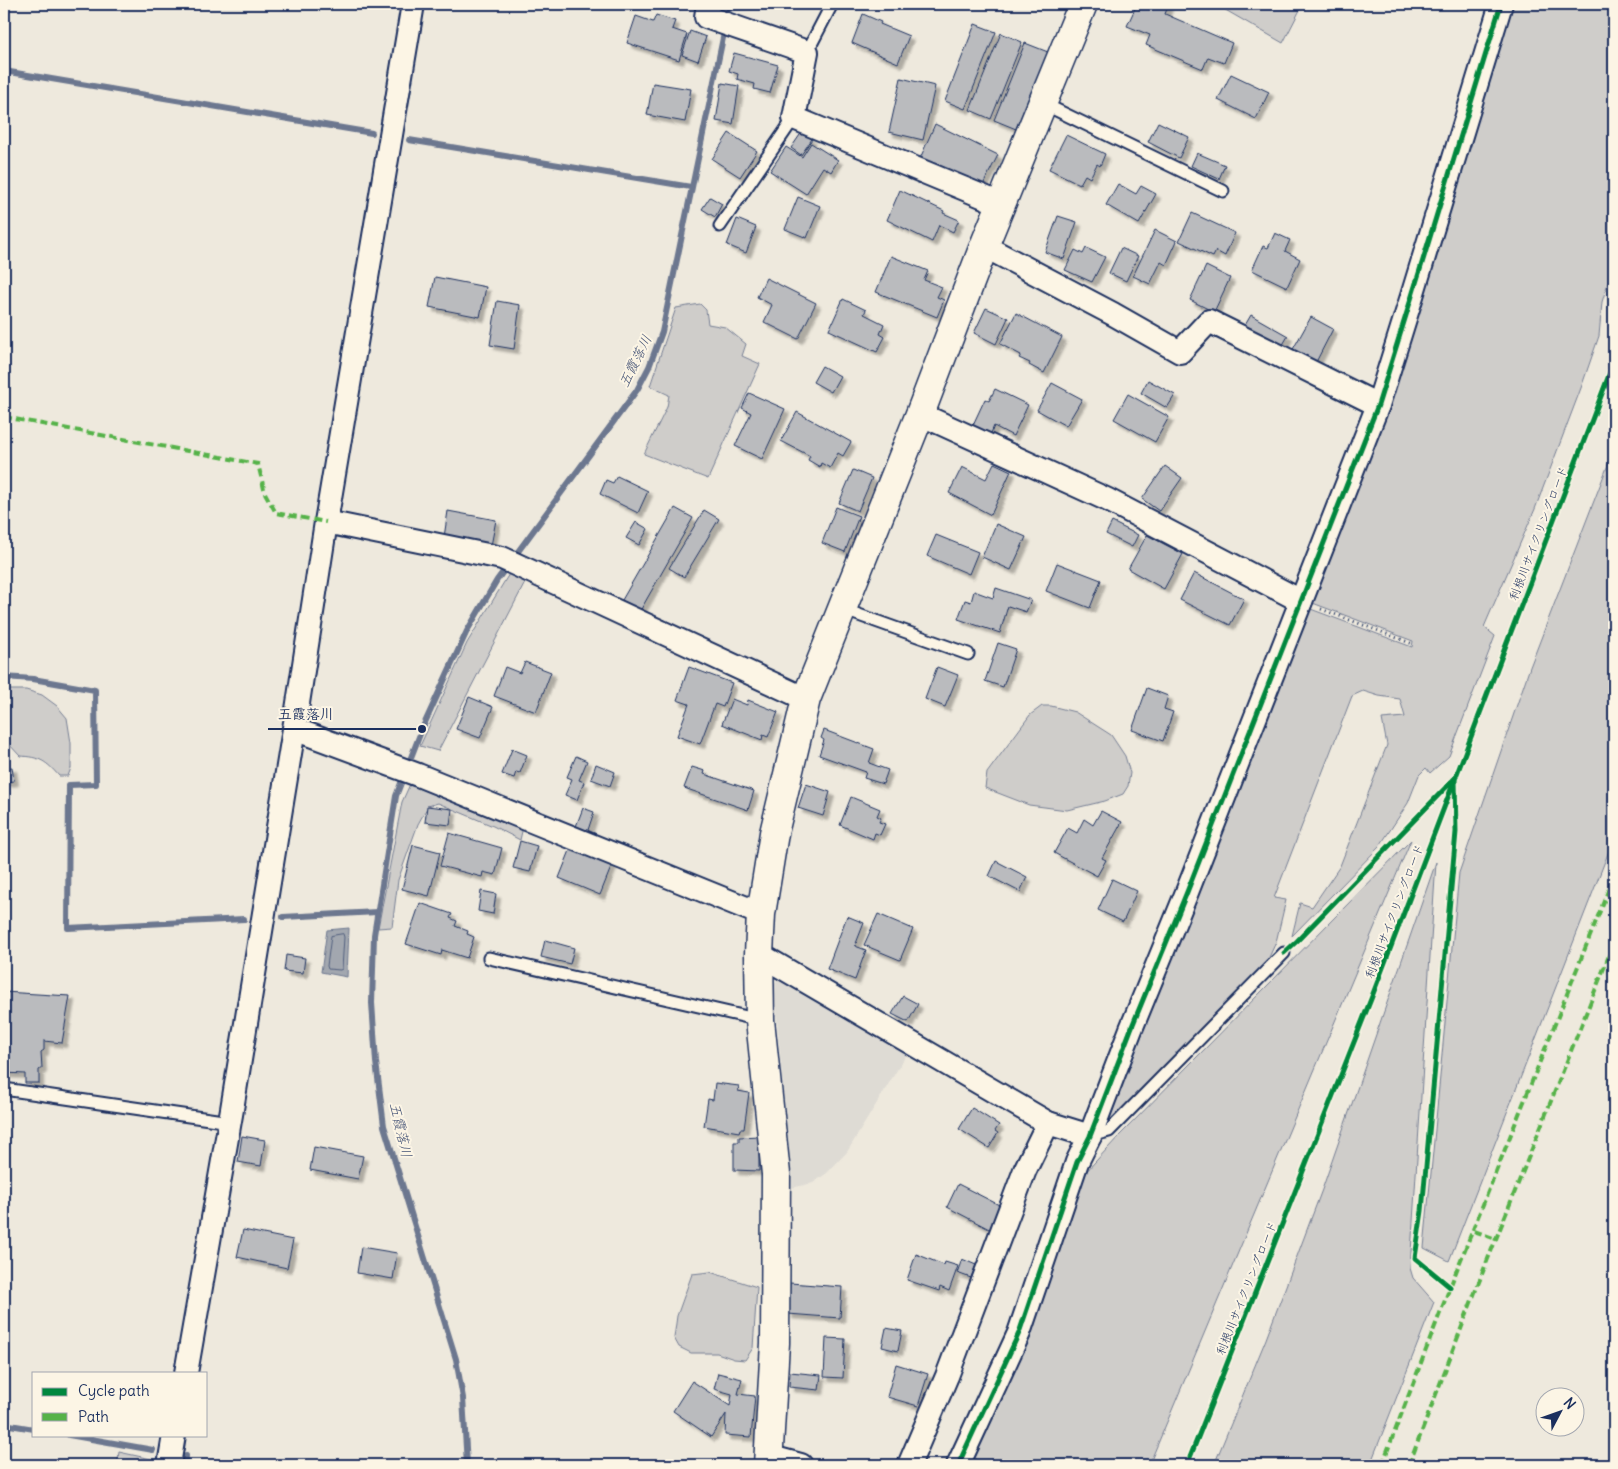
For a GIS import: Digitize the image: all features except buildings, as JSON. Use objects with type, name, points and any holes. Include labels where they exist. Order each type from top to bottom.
[{"type":"street","points":[[186,1372],[230,1122],[326,522],[413,4]]},
{"type":"street","points":[[801,1465],[768,1461],[775,1343],[776,1174],[760,1020],[759,954],[761,914],[774,833],[806,699],[920,414],[984,246],[1083,4]]},
{"type":"street","points":[[958,1465],[1019,1332],[1077,1162],[1090,1136],[1378,405],[1501,4]]},
{"type":"street","points":[[711,11],[739,28],[808,52],[794,118],[1001,204]]},
{"type":"street","points":[[984,246],[1113,314],[1180,352],[1208,321],[1378,405]]},
{"type":"street","points":[[920,414],[1106,499],[1302,601]]},
{"type":"street","points":[[326,522],[509,561],[806,699]]},
{"type":"street","points":[[294,730],[418,775],[761,914]]},
{"type":"street","points":[[759,954],[1048,1122],[1090,1136]]},
{"type":"street","points":[[909,1465],[947,1376],[1025,1170],[1048,1122]]},
{"type":"street","points":[[169,1465],[174,1436]]},
{"type":"lane","points":[[808,52],[832,4]]},
{"type":"lane","points":[[1042,103],[1223,191]]},
{"type":"lane","points":[[720,226],[794,118]]},
{"type":"lane","points":[[842,609],[968,654]]},
{"type":"lane","points":[[1090,1136],[1110,1131],[1284,953]]},
{"type":"lane","points":[[489,958],[760,1020]]},
{"type":"lane","points":[[4,1089],[230,1122]]},
{"type":"path","points":[[1302,601],[1412,644]]},
{"type":"shaded area","points":[[1215,4],[1303,4],[1283,43]]},
{"type":"shaded area","points":[[1512,4],[1614,4],[1614,263],[1602,302],[1599,336],[1581,388],[1535,509],[1484,627],[1495,636],[1449,756],[1430,773],[1426,768],[1419,775],[1408,803],[1379,847],[1292,936],[1300,903],[1312,907],[1340,866],[1387,745],[1382,719],[1405,717],[1400,699],[1379,696],[1363,691],[1352,696],[1274,898],[1286,900],[1276,942],[1266,964],[1107,1124],[1105,1120],[1308,608],[1412,647],[1413,641],[1310,602],[1384,417]]},
{"type":"shaded area","points":[[700,304],[706,310],[708,324],[725,327],[746,344],[742,356],[760,364],[708,479],[644,454],[667,407],[669,395],[650,386],[676,308]]},
{"type":"shaded area","points":[[1614,449],[1614,838],[1449,1261],[1424,1248],[1459,873],[1530,667]]},
{"type":"shaded area","points":[[512,569],[528,577],[438,751],[420,746],[467,643]]},
{"type":"shaded area","points":[[4,690],[26,690],[42,695],[57,706],[67,718],[71,743],[71,768],[68,776],[59,776],[46,763],[38,759],[20,756],[7,742],[4,735]]},
{"type":"shaded area","points":[[1042,706],[1051,706],[1075,712],[1111,735],[1125,756],[1130,773],[1128,786],[1123,794],[1105,801],[1067,810],[1029,805],[985,788],[987,773],[1030,715]]},
{"type":"shaded area","points":[[411,782],[523,827],[520,840],[493,826],[438,803],[428,806],[418,824],[398,880],[392,927],[378,928],[402,802]]},
{"type":"shaded area","points":[[1411,840],[1149,1465],[970,1465],[1031,1336],[1083,1175],[1119,1136]]},
{"type":"shaded area","points":[[1436,862],[1410,1268],[1413,1278],[1434,1302],[1370,1465],[1214,1465],[1266,1339],[1323,1187]]},
{"type":"shaded area","points":[[781,975],[908,1052],[847,1152],[827,1173],[813,1183],[791,1188],[774,984]]},
{"type":"shaded area","points":[[710,1272],[757,1287],[753,1348],[745,1360],[734,1359],[717,1353],[691,1353],[679,1347],[674,1338],[677,1316],[692,1274]]},
{"type":"shaded area","points":[[119,1452],[151,1459],[155,1465],[117,1465]]},
{"type":"water","points":[[349,928],[347,977],[321,972],[327,930]]},
{"type":"waterway","name":"五霞落川","points":[[467,1465],[463,1398],[456,1359],[384,1126],[376,1062],[372,1003],[374,935],[396,796],[422,729],[467,631],[497,580],[637,390],[649,367],[662,332],[730,4]]},
{"type":"waterway","points":[[4,71],[372,133]]},
{"type":"waterway","points":[[409,140],[691,187]]},
{"type":"waterway","points":[[4,677],[33,679],[95,690],[96,784],[69,785],[68,928],[244,919]]},
{"type":"waterway","points":[[283,917],[377,912]]},
{"type":"waterway","points":[[4,1424],[32,1429]]},
{"type":"waterway","points":[[75,1436],[153,1450]]},
{"type":"waterway","points":[[185,1465],[186,1456]]},
{"type":"marked path","points":[[4,417],[258,464],[265,493],[276,513],[326,522]]},
{"type":"marked path","points":[[1382,1465],[1450,1287],[1614,876]]},
{"type":"marked path","points":[[1409,1465],[1482,1274],[1614,943]]},
{"type":"marked path","points":[[1474,1231],[1496,1239]]},
{"type":"cycle path","points":[[958,1465],[1019,1333],[1077,1162],[1090,1136],[1378,405],[1501,4]]},
{"type":"cycle path","name":"利根川サイクリングロード","points":[[1187,1465],[1371,999],[1614,362]]},
{"type":"cycle path","points":[[1284,953],[1455,778],[1456,832],[1422,1211],[1415,1258],[1450,1287]]},
{"type":"place","name":"五霞落川","points":[[422,729]]}]
